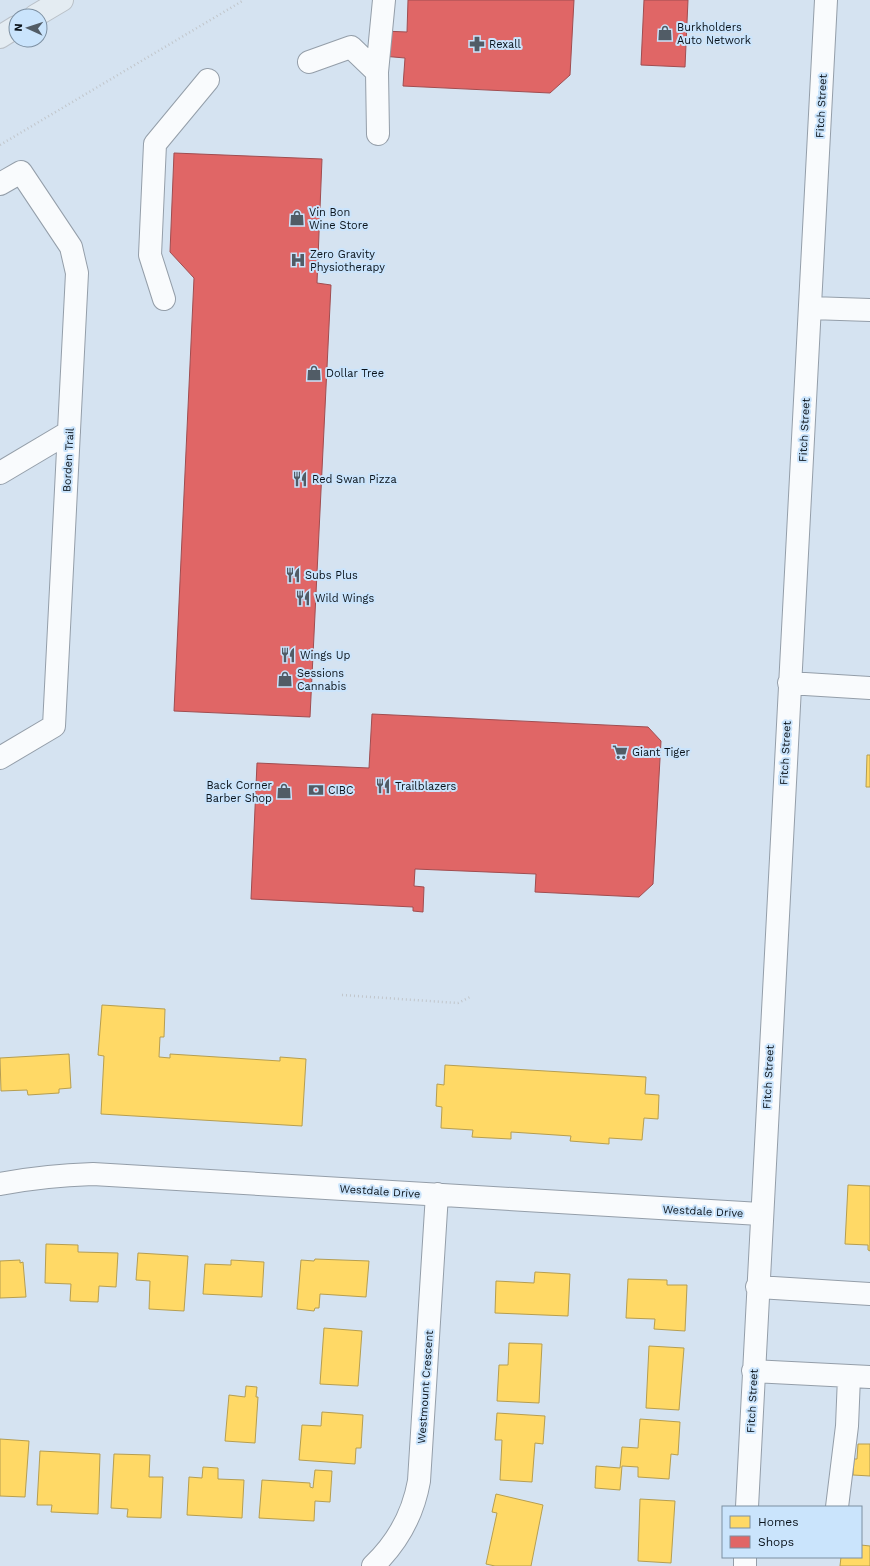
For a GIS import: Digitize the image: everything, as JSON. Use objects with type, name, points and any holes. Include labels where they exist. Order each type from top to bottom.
[{"type":"main road","points":[[48,8],[62,0]]},
{"type":"street","points":[[378,134],[377,72],[384,0]]},
{"type":"street","name":"Fitch Street","points":[[747,1506],[760,1214],[811,308],[826,0]]},
{"type":"street","points":[[308,62],[351,47],[377,72]]},
{"type":"street","points":[[164,299],[150,255],[154,144],[208,80]]},
{"type":"street","name":"Borden Trail","points":[[0,184],[21,172],[71,247],[77,272],[54,726],[0,758]]},
{"type":"street","points":[[811,308],[870,310]]},
{"type":"street","points":[[0,473],[69,432]]},
{"type":"street","points":[[789,683],[870,688]]},
{"type":"street","name":"Westdale Drive","points":[[0,1184],[30,1178],[93,1174],[760,1214]]},
{"type":"street","name":"Westmount Crescent","points":[[373,1566],[388,1551],[401,1533],[411,1513],[418,1486],[437,1194]]},
{"type":"street","points":[[757,1287],[870,1294]]},
{"type":"street","points":[[753,1371],[859,1377],[847,1426],[837,1506]]},
{"type":"path","points":[[0,145],[244,0]]},
{"type":"path","points":[[342,996],[458,1003],[472,996]]},
{"type":"building: Homes","points":[[867,755],[870,755],[870,787],[866,787]]},
{"type":"building: Homes","points":[[102,1005],[165,1009],[164,1037],[160,1037],[159,1057],[170,1058],[170,1054],[280,1061],[280,1057],[306,1059],[302,1126],[101,1114],[104,1056],[98,1055]]},
{"type":"building: Homes","points":[[69,1054],[71,1088],[59,1089],[59,1093],[28,1095],[27,1090],[1,1091],[0,1058]]},
{"type":"building: Homes","points":[[445,1065],[646,1077],[645,1094],[659,1095],[658,1119],[644,1118],[642,1140],[609,1138],[609,1144],[570,1141],[571,1136],[511,1132],[511,1139],[472,1137],[473,1130],[441,1128],[442,1107],[436,1106],[437,1084],[444,1085]]},
{"type":"building: Homes","points":[[848,1185],[870,1186],[870,1251],[868,1250],[868,1245],[845,1244]]},
{"type":"building: Homes","points":[[46,1244],[78,1245],[78,1252],[118,1253],[116,1287],[99,1286],[98,1302],[70,1301],[71,1284],[45,1283]]},
{"type":"building: Homes","points":[[138,1253],[188,1256],[184,1311],[149,1309],[150,1281],[136,1280]]},
{"type":"building: Homes","points":[[315,1259],[369,1261],[366,1297],[320,1294],[319,1308],[315,1308],[314,1311],[297,1309],[301,1260],[314,1261]]},
{"type":"building: Homes","points":[[20,1260],[20,1263],[23,1262],[26,1297],[0,1298],[0,1261]]},
{"type":"building: Homes","points":[[231,1260],[264,1262],[262,1297],[203,1294],[205,1264],[231,1265]]},
{"type":"building: Homes","points":[[535,1272],[570,1274],[568,1316],[495,1313],[496,1281],[534,1283]]},
{"type":"building: Homes","points":[[628,1279],[667,1280],[667,1285],[687,1285],[685,1331],[654,1329],[655,1319],[626,1318]]},
{"type":"building: Homes","points":[[324,1328],[362,1331],[358,1386],[320,1384]]},
{"type":"building: Homes","points":[[509,1343],[542,1344],[539,1403],[497,1401],[499,1365],[508,1365]]},
{"type":"building: Homes","points":[[649,1346],[684,1348],[679,1410],[646,1408]]},
{"type":"building: Homes","points":[[246,1386],[257,1387],[256,1397],[258,1397],[255,1443],[225,1441],[229,1395],[245,1397]]},
{"type":"building: Homes","points":[[322,1412],[363,1415],[361,1448],[356,1448],[355,1464],[299,1460],[302,1425],[321,1426]]},
{"type":"building: Homes","points":[[497,1413],[545,1416],[543,1444],[535,1443],[532,1482],[500,1480],[502,1440],[495,1440]]},
{"type":"building: Homes","points":[[640,1419],[680,1422],[678,1455],[671,1454],[669,1479],[638,1477],[638,1467],[622,1466],[620,1490],[595,1488],[596,1466],[620,1468],[622,1447],[638,1448]]},
{"type":"building: Homes","points":[[0,1439],[29,1441],[25,1497],[0,1496]]},
{"type":"building: Homes","points":[[858,1444],[870,1444],[870,1476],[853,1475],[854,1459],[857,1459]]},
{"type":"building: Homes","points":[[40,1451],[100,1454],[98,1514],[51,1512],[52,1505],[37,1505]]},
{"type":"building: Homes","points":[[114,1454],[150,1455],[149,1477],[163,1477],[161,1518],[127,1517],[128,1509],[111,1508]]},
{"type":"building: Homes","points":[[203,1467],[218,1468],[218,1479],[244,1480],[242,1518],[187,1515],[189,1477],[202,1478]]},
{"type":"building: Homes","points":[[315,1470],[332,1471],[330,1502],[315,1501],[314,1521],[259,1518],[262,1480],[310,1483],[310,1487],[313,1488]]},
{"type":"building: Homes","points":[[496,1494],[543,1505],[531,1566],[495,1566],[486,1564],[497,1513],[492,1512]]},
{"type":"building: Homes","points":[[640,1499],[675,1501],[671,1563],[638,1561]]},
{"type":"building: Homes","points":[[862,1545],[870,1546],[870,1566],[840,1566],[841,1558],[862,1558]]},
{"type":"building: Shops","name":"Rexall","points":[[408,0],[574,0],[570,75],[550,93],[403,86],[405,58],[382,56],[383,31],[407,32]]},
{"type":"building: Shops","name":"Burkholders Auto Network","points":[[644,0],[688,0],[685,67],[641,65]]},
{"type":"building: Shops","points":[[174,153],[322,159],[317,283],[331,285],[310,717],[174,711],[194,278],[170,252]]},
{"type":"building: Shops","points":[[372,714],[648,727],[661,741],[653,884],[639,897],[535,892],[536,874],[415,869],[414,886],[424,887],[423,912],[413,911],[413,907],[251,899],[257,763],[369,768]]},
{"type":"place","name":"Burkholders Auto Network","points":[[665,33]]},
{"type":"place","name":"Rexall","points":[[477,44]]},
{"type":"place","name":"Vin Bon Wine Store","points":[[297,218]]},
{"type":"place","name":"Zero Gravity Physiotherapy","points":[[298,260]]},
{"type":"place","name":"Dollar Tree","points":[[314,373]]},
{"type":"place","name":"Red Swan Pizza","points":[[300,479]]},
{"type":"place","name":"Subs Plus","points":[[293,575]]},
{"type":"place","name":"Wild Wings","points":[[303,598]]},
{"type":"place","name":"Wings Up","points":[[288,655]]},
{"type":"place","name":"Sessions Cannabis","points":[[285,679]]},
{"type":"place","name":"Giant Tiger","points":[[620,752]]},
{"type":"place","name":"Trailblazers","points":[[383,786]]},
{"type":"place","name":"CIBC","points":[[316,790]]},
{"type":"place","name":"Back Corner Barber Shop","points":[[284,791]]}]
